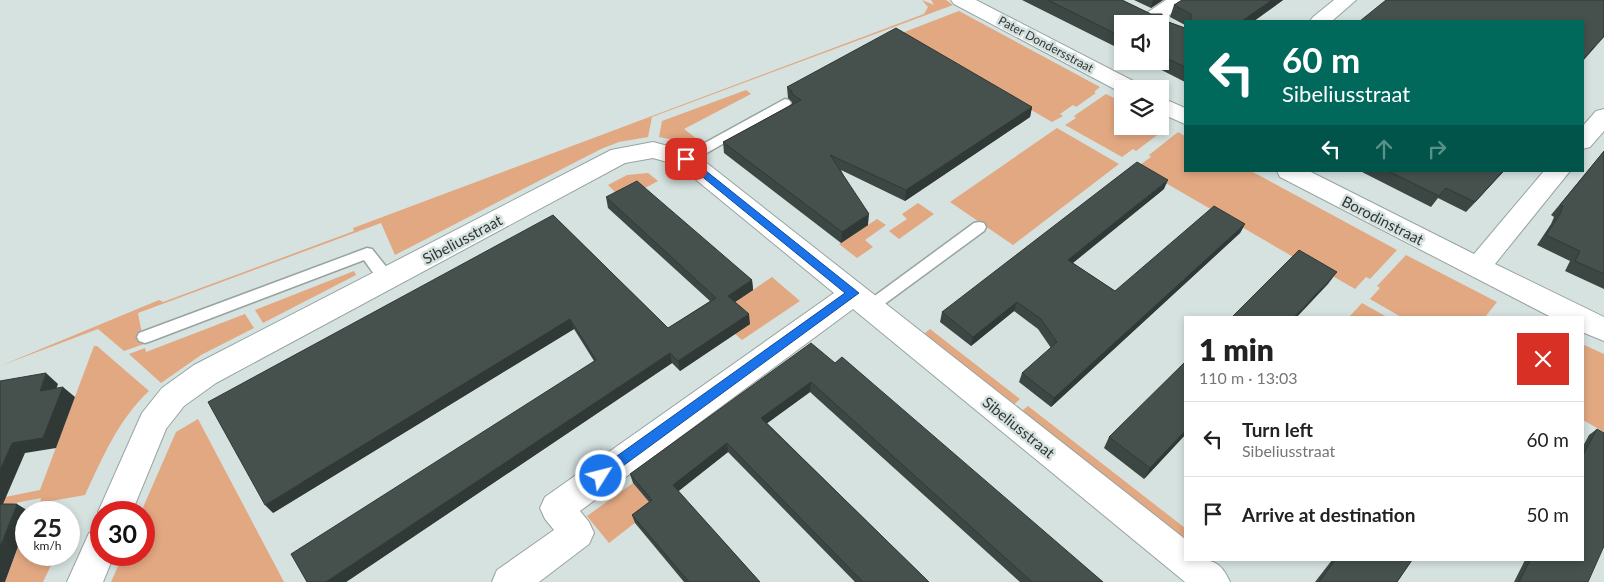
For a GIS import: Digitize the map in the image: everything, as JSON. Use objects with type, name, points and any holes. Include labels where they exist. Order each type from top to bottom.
[{"type":"street","points":[[1156,15],[1179,0]]},
{"type":"street","points":[[1321,20],[1346,0]]},
{"type":"street","name":"Pater Dondersstraat","points":[[973,2],[1115,80]]},
{"type":"street","points":[[1169,109],[1184,116]]},
{"type":"street","points":[[1584,140],[1603,120]]},
{"type":"street","name":"Sibeliusstraat","points":[[120,501],[154,422],[173,397],[205,374],[619,156],[653,150],[686,159],[862,300],[1184,551]]},
{"type":"street","name":"Borodinstraat","points":[[1291,172],[1575,316]]},
{"type":"street","points":[[1477,268],[1557,172]]},
{"type":"street","points":[[510,582],[577,533],[557,508],[862,300]]},
{"type":"street","points":[[1584,320],[1604,330]]},
{"type":"street","name":"Sibeliusstraat","points":[[1197,561],[1211,572]]},
{"type":"street","points":[[85,582],[92,566]]},
{"type":"lane","points":[[686,159],[785,103]]},
{"type":"lane","points":[[862,300],[979,227]]},
{"type":"lane","points":[[145,337],[367,253],[387,278]]},
{"type":"shaded area","points":[[922,0],[934,5],[931,0],[946,0],[953,5],[652,117],[648,137],[619,142],[601,149],[395,255],[381,223],[138,313],[144,344],[124,351],[98,329],[0,366],[159,300],[163,302],[354,231],[353,228],[924,14],[928,7]]},
{"type":"shaded area","points":[[959,11],[1100,87],[1094,92],[1096,93],[1076,107],[1073,105],[1060,114],[1063,116],[1052,122],[899,34]]},
{"type":"shaded area","points":[[746,90],[751,94],[684,129],[697,139],[689,143],[659,137],[662,121]]},
{"type":"shaded area","points":[[1106,94],[1114,98],[1114,135],[1157,135],[1136,151],[1133,149],[1122,157],[1065,125],[1076,118],[1074,116]]},
{"type":"shaded area","points":[[1057,128],[1119,164],[1013,245],[950,202]]},
{"type":"shaded area","points":[[1178,132],[1184,135],[1184,172],[1253,172],[1397,250],[1370,279],[1366,277],[1355,289],[1317,267],[1302,262],[1138,167],[1139,163],[1141,164],[1151,157],[1149,155]]},
{"type":"shaded area","points":[[648,173],[658,181],[623,200],[608,185],[627,175]]},
{"type":"shaded area","points":[[918,203],[934,214],[899,239],[889,231],[907,219],[902,214]]},
{"type":"shaded area","points":[[877,219],[886,225],[865,240],[873,247],[857,258],[839,244]]},
{"type":"shaded area","points":[[1406,255],[1497,302],[1486,316],[1399,316],[1370,299],[1380,288],[1377,286]]},
{"type":"shaded area","points":[[354,271],[356,275],[263,323],[255,310]]},
{"type":"shaded area","points":[[772,277],[800,301],[742,340],[735,334],[749,324],[729,306]]},
{"type":"shaded area","points":[[1362,303],[1385,316],[1350,316]]},
{"type":"shaded area","points":[[245,314],[254,328],[201,355],[161,383],[129,354],[145,348],[146,352]]},
{"type":"shaded area","points":[[930,329],[1020,399],[1010,408],[920,337]]},
{"type":"shaded area","points":[[1584,345],[1604,354],[1604,432],[1584,421]]},
{"type":"shaded area","points":[[94,346],[97,346],[149,391],[128,414],[120,427],[85,495],[51,501],[40,501],[41,498],[15,501],[15,503],[0,506],[0,498],[40,490]]},
{"type":"shaded area","points":[[1028,406],[1184,527],[1184,546],[1018,414]]},
{"type":"shaded area","points":[[198,419],[284,582],[111,582],[118,566],[155,566],[155,501],[146,501],[176,432]]},
{"type":"shaded area","points":[[633,483],[654,508],[609,543],[587,516]]},
{"type":"shaded area","points":[[15,555],[15,566],[51,566],[43,582],[5,582]]},
{"type":"building","points":[[1048,0],[1122,0],[1151,14],[1162,14],[1114,15],[1114,33]]},
{"type":"building","points":[[1182,0],[1272,0],[1243,20],[1191,20],[1191,14],[1174,5]]},
{"type":"building","points":[[1386,0],[1604,0],[1604,36],[1584,58],[1584,20],[1361,20]]},
{"type":"building","points":[[1169,22],[1184,28],[1184,67],[1169,59]]},
{"type":"building","points":[[896,28],[1032,107],[906,190],[830,155],[869,214],[842,232],[723,142],[801,100],[792,94],[792,91],[787,87]]},
{"type":"building","points":[[1604,151],[1604,274],[1575,261],[1580,251],[1546,235],[1560,214],[1563,206],[1560,205]]},
{"type":"building","points":[[1137,162],[1168,180],[1068,260],[1115,291],[1214,206],[1245,224],[1054,398],[1022,373],[1057,342],[1041,319],[1017,302],[973,337],[942,312]]},
{"type":"building","points":[[1390,172],[1502,172],[1475,202],[1446,188],[1439,196]]},
{"type":"building","points":[[637,181],[752,280],[728,296],[749,314],[678,361],[670,353],[326,582],[307,582],[291,554],[596,360],[570,319],[265,505],[208,402],[553,215],[668,328],[716,298],[606,197]]},
{"type":"building","points":[[1299,250],[1337,272],[1295,316],[1233,316]]},
{"type":"building","points":[[811,343],[835,363],[842,357],[1103,582],[1032,582],[811,382],[761,418],[929,582],[863,582],[727,443],[673,485],[760,582],[689,582],[632,515],[652,500],[630,474]]},
{"type":"building","points":[[1184,363],[1184,432],[1150,468],[1109,437]]},
{"type":"building","points":[[46,373],[40,391],[63,387],[43,438],[12,443],[0,470],[0,381]]},
{"type":"building","points":[[1597,429],[1604,433],[1604,546],[1588,582],[1519,582],[1530,561],[1584,561],[1584,453]]},
{"type":"building","points":[[0,504],[15,504],[15,509],[0,547]]},
{"type":"building","points":[[1334,561],[1411,561],[1397,582],[1319,582]]},
{"type":"route","points":[[601,476],[854,293],[686,159]]}]
